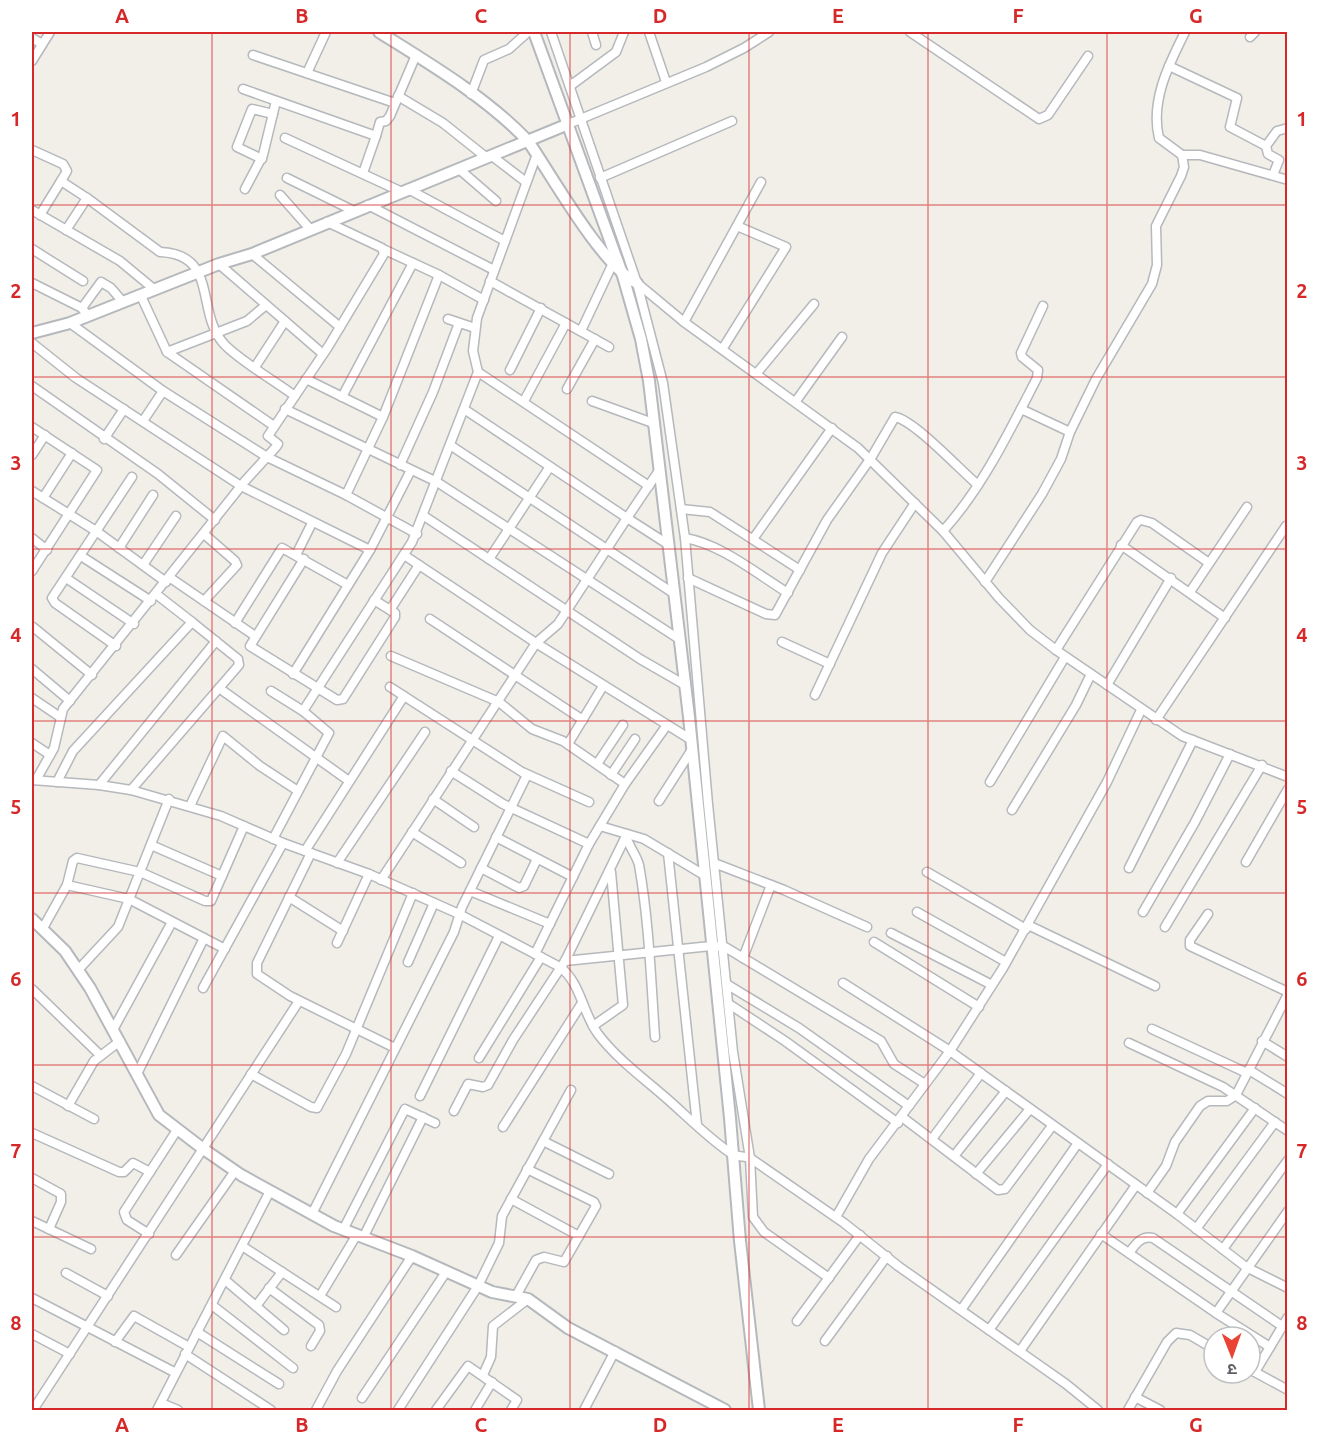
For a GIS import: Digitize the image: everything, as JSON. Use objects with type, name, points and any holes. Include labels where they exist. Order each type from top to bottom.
[{"type":"street","points":[[32,61],[50,32]]},
{"type":"street","points":[[307,73],[326,32]]},
{"type":"street","points":[[379,32],[471,94],[528,141],[613,263],[684,322],[796,401],[870,458],[943,531],[1030,630],[1156,720],[1193,740],[1262,765],[1287,777]]},
{"type":"street","points":[[471,94],[484,60],[509,49],[528,32]]},
{"type":"street","points":[[534,32],[600,178],[663,383],[674,512],[669,545],[673,593],[685,685],[714,863],[719,946],[741,1156],[752,1209],[755,1221],[764,1232],[829,1278]]},
{"type":"street","points":[[551,32],[570,86],[573,122],[630,279],[643,350],[658,472],[685,538],[704,875],[728,985],[759,1410]]},
{"type":"street","points":[[592,32],[596,45]]},
{"type":"street","points":[[570,86],[616,52],[624,32]]},
{"type":"street","points":[[649,32],[666,82]]},
{"type":"street","points":[[751,32],[765,34]]},
{"type":"street","points":[[910,32],[1039,119],[1048,115],[1088,56]]},
{"type":"street","points":[[1185,32],[1169,66],[1157,105],[1157,130],[1162,143],[1182,155],[1200,155],[1287,180]]},
{"type":"street","points":[[34,330],[70,323],[85,312],[141,296],[200,271],[252,254],[728,57],[765,34]]},
{"type":"street","points":[[32,38],[42,44]]},
{"type":"street","points":[[253,55],[397,100],[443,123],[526,182]]},
{"type":"street","points":[[363,174],[380,122],[388,119],[416,55]]},
{"type":"street","points":[[1169,66],[1237,98],[1230,127],[1266,146]]},
{"type":"street","points":[[243,89],[376,136]]},
{"type":"street","points":[[245,189],[261,159],[276,101]]},
{"type":"street","points":[[261,159],[237,147],[252,109],[273,114]]},
{"type":"street","points":[[600,178],[732,121]]},
{"type":"street","points":[[1273,175],[1279,160],[1268,154],[1266,146],[1276,131],[1287,128]]},
{"type":"street","points":[[285,138],[363,174],[405,190],[505,240]]},
{"type":"street","points":[[32,150],[63,164],[67,171],[40,215]]},
{"type":"street","points":[[303,711],[417,534],[478,372],[473,351],[475,328],[537,154]]},
{"type":"street","points":[[986,582],[1042,494],[1061,459],[1070,432],[1096,379],[1152,284],[1157,265],[1156,226],[1181,176],[1184,167],[1182,155]]},
{"type":"street","points":[[459,169],[496,201]]},
{"type":"street","points":[[287,178],[354,211]]},
{"type":"street","points":[[61,180],[160,252],[170,251],[200,271],[210,316],[224,344],[295,396]]},
{"type":"street","points":[[684,322],[761,182]]},
{"type":"street","points":[[280,195],[310,229]]},
{"type":"street","points":[[66,230],[87,198]]},
{"type":"street","points":[[368,205],[494,270]]},
{"type":"street","points":[[32,210],[120,261],[155,290]]},
{"type":"street","points":[[327,222],[439,275],[484,300]]},
{"type":"street","points":[[723,348],[786,247],[737,226]]},
{"type":"street","points":[[32,249],[83,281]]},
{"type":"street","points":[[385,250],[323,354],[274,426],[268,437],[277,446],[242,486],[134,624],[70,700],[60,717],[50,755],[34,780],[131,790],[190,806],[369,874],[459,914],[538,955],[562,964],[618,955],[719,946],[881,1041],[894,1064],[925,1084]]},
{"type":"street","points":[[252,254],[340,327]]},
{"type":"street","points":[[342,397],[413,263]]},
{"type":"street","points":[[582,331],[613,263]]},
{"type":"street","points":[[219,264],[323,354]]},
{"type":"street","points":[[346,495],[383,417],[439,275]]},
{"type":"street","points":[[490,281],[609,347]]},
{"type":"street","points":[[85,312],[101,282],[111,288],[123,302]]},
{"type":"street","points":[[32,283],[85,312]]},
{"type":"street","points":[[141,296],[167,352],[274,426]]},
{"type":"street","points":[[757,373],[814,304]]},
{"type":"street","points":[[167,352],[247,321],[266,305]]},
{"type":"street","points":[[943,531],[961,511],[978,485],[1039,372],[1022,357],[1022,348],[1043,306]]},
{"type":"street","points":[[510,369],[541,308]]},
{"type":"street","points":[[448,319],[475,328]]},
{"type":"street","points":[[255,367],[285,321]]},
{"type":"street","points":[[70,323],[163,391],[267,457],[346,495],[417,534]]},
{"type":"street","points":[[400,465],[433,392],[459,323]]},
{"type":"street","points":[[524,401],[566,323]]},
{"type":"street","points":[[796,401],[842,337]]},
{"type":"street","points":[[567,389],[595,339]]},
{"type":"street","points":[[32,343],[76,378],[242,486],[370,550]]},
{"type":"street","points":[[478,372],[649,486]]},
{"type":"street","points":[[306,379],[383,417]]},
{"type":"street","points":[[32,386],[104,440],[158,474],[215,520]]},
{"type":"street","points":[[143,421],[163,391]]},
{"type":"street","points":[[592,401],[653,423]]},
{"type":"street","points":[[285,409],[437,482],[679,639]]},
{"type":"street","points":[[464,409],[549,468],[669,545]]},
{"type":"street","points":[[1021,409],[1070,432]]},
{"type":"street","points":[[104,440],[124,410]]},
{"type":"street","points":[[688,579],[772,616],[778,612],[827,520],[870,458],[892,418],[900,418],[919,431],[978,485]]},
{"type":"street","points":[[32,427],[97,470],[32,571]]},
{"type":"street","points":[[753,539],[832,428]]},
{"type":"street","points":[[32,455],[45,435]]},
{"type":"street","points":[[450,445],[673,593]]},
{"type":"street","points":[[42,498],[72,453]]},
{"type":"street","points":[[489,559],[549,468]]},
{"type":"street","points":[[293,674],[370,550],[411,470]]},
{"type":"street","points":[[381,880],[536,643],[554,630],[658,472]]},
{"type":"street","points":[[116,646],[53,601],[132,477]]},
{"type":"street","points":[[32,491],[255,636]]},
{"type":"street","points":[[119,548],[153,495]]},
{"type":"street","points":[[815,695],[882,553],[915,503]]},
{"type":"street","points":[[1190,592],[1246,507]]},
{"type":"street","points":[[674,512],[710,512],[800,570]]},
{"type":"street","points":[[143,565],[176,516]]},
{"type":"street","points":[[424,516],[567,611],[685,685]]},
{"type":"street","points":[[1056,650],[1137,522],[1147,520],[1209,563]]},
{"type":"street","points":[[312,523],[300,557],[250,644],[252,649],[341,701],[395,616],[374,600]]},
{"type":"street","points":[[1156,720],[1286,526]]},
{"type":"street","points":[[204,534],[237,563],[204,601]]},
{"type":"street","points":[[32,538],[47,550]]},
{"type":"street","points":[[685,538],[701,542],[717,550],[789,593]]},
{"type":"street","points":[[1121,545],[1225,618]]},
{"type":"street","points":[[235,623],[279,548],[300,557],[348,585]]},
{"type":"street","points":[[404,555],[536,643],[667,725],[695,746]]},
{"type":"street","points":[[81,556],[192,622],[239,662],[131,790]]},
{"type":"street","points":[[390,610],[419,565]]},
{"type":"street","points":[[66,578],[134,624]]},
{"type":"street","points":[[1107,686],[1171,578]]},
{"type":"street","points":[[430,619],[583,720]]},
{"type":"street","points":[[57,782],[73,751],[192,622]]},
{"type":"street","points":[[33,627],[92,675]]},
{"type":"street","points":[[99,785],[216,641]]},
{"type":"street","points":[[782,642],[830,664]]},
{"type":"street","points":[[391,656],[499,702],[532,729],[568,744],[625,784]]},
{"type":"street","points":[[990,782],[1065,657]]},
{"type":"street","points":[[32,669],[70,700]]},
{"type":"street","points":[[1012,810],[1076,705],[1091,674]]},
{"type":"street","points":[[568,744],[603,686]]},
{"type":"street","points":[[390,687],[527,774],[588,802]]},
{"type":"street","points":[[219,688],[349,781]]},
{"type":"street","points":[[271,691],[303,711],[329,733],[273,839]]},
{"type":"street","points":[[395,1048],[299,1001],[260,978],[256,969],[290,897],[308,852],[349,781],[404,696]]},
{"type":"street","points":[[32,699],[60,717]]},
{"type":"street","points":[[836,1217],[868,1159],[900,1120],[950,1051],[1006,963],[1107,782],[1141,710]]},
{"type":"street","points":[[597,764],[623,724]]},
{"type":"street","points":[[479,1058],[538,955],[550,924],[600,826],[625,784],[667,725]]},
{"type":"street","points":[[337,863],[424,732]]},
{"type":"street","points":[[190,806],[223,736],[260,766],[298,791]]},
{"type":"street","points":[[611,775],[635,739]]},
{"type":"street","points":[[1129,868],[1193,740]]},
{"type":"street","points":[[32,743],[50,755]]},
{"type":"street","points":[[659,801],[695,746]]},
{"type":"street","points":[[1143,912],[1195,822],[1230,754]]},
{"type":"street","points":[[1165,927],[1262,765]]},
{"type":"street","points":[[451,771],[510,807],[590,844]]},
{"type":"street","points":[[312,1214],[454,932],[459,914],[527,774]]},
{"type":"street","points":[[1246,862],[1287,789]]},
{"type":"street","points":[[78,970],[113,934],[169,799]]},
{"type":"street","points":[[433,799],[474,827]]},
{"type":"street","points":[[244,826],[213,898],[209,902],[140,872],[75,858],[67,885],[35,924],[65,951],[78,970],[114,1028],[159,1115],[235,1171],[312,1214],[343,1230],[412,1256],[477,1286],[500,1294],[528,1299],[568,1328],[725,1410]]},
{"type":"street","points":[[600,826],[644,839],[704,875]]},
{"type":"street","points":[[412,832],[461,863]]},
{"type":"street","points":[[454,1111],[468,1084],[483,1087],[488,1085],[513,1040],[562,964],[626,835]]},
{"type":"street","points":[[626,835],[630,850],[639,864],[649,952],[655,1037]]},
{"type":"street","points":[[496,837],[573,877]]},
{"type":"street","points":[[203,988],[283,843]]},
{"type":"street","points":[[151,845],[222,876]]},
{"type":"street","points":[[668,853],[697,1125]]},
{"type":"street","points":[[481,867],[519,888],[524,886],[537,859]]},
{"type":"street","points":[[714,863],[867,927]]},
{"type":"street","points":[[593,1026],[623,1005],[610,868]]},
{"type":"street","points":[[927,872],[1027,927],[1155,987]]},
{"type":"street","points":[[337,943],[369,874]]},
{"type":"street","points":[[67,885],[129,899],[225,949]]},
{"type":"street","points":[[743,958],[771,885]]},
{"type":"street","points":[[470,891],[550,924]]},
{"type":"street","points":[[251,1074],[311,1107],[317,1108],[357,1029],[413,893]]},
{"type":"street","points":[[290,897],[343,931]]},
{"type":"street","points":[[408,962],[434,903]]},
{"type":"street","points":[[917,912],[1006,963]]},
{"type":"street","points":[[1147,1193],[1167,1166],[1175,1142],[1200,1106],[1208,1101],[1227,1101],[1236,1095],[1287,993],[1190,946],[1190,940],[1208,914]]},
{"type":"street","points":[[114,1028],[172,922]]},
{"type":"street","points":[[891,933],[992,985]]},
{"type":"street","points":[[420,1096],[499,936]]},
{"type":"street","points":[[137,1074],[204,938]]},
{"type":"street","points":[[874,942],[979,1007]]},
{"type":"street","points":[[562,964],[570,974],[593,1026],[621,1059],[697,1125],[836,1217],[887,1257],[1020,1351],[1098,1410]]},
{"type":"street","points":[[843,983],[950,1051],[1177,1214],[1246,1267],[1287,1288]]},
{"type":"street","points":[[728,985],[799,1028],[909,1106]]},
{"type":"street","points":[[32,989],[100,1055]]},
{"type":"street","points":[[33,1410],[299,1001]]},
{"type":"street","points":[[503,1127],[582,1003]]},
{"type":"street","points":[[729,1004],[900,1120],[932,1139],[996,1189],[1005,1189],[1052,1126]]},
{"type":"street","points":[[1152,1029],[1248,1072],[1287,1094]]},
{"type":"street","points":[[68,1107],[100,1055],[120,1041]]},
{"type":"street","points":[[1262,1041],[1287,1057]]},
{"type":"street","points":[[1129,1043],[1236,1095],[1287,1131]]},
{"type":"street","points":[[932,1139],[981,1073]]},
{"type":"street","points":[[32,1086],[94,1119]]},
{"type":"street","points":[[398,1410],[477,1286],[500,1243],[500,1222],[511,1199],[571,1090]]},
{"type":"street","points":[[954,1156],[1006,1091]]},
{"type":"street","points":[[343,1230],[404,1111],[407,1108],[435,1123]]},
{"type":"street","points":[[1177,1214],[1255,1108]]},
{"type":"street","points":[[976,1174],[1030,1109]]},
{"type":"street","points":[[320,1296],[360,1237],[423,1117]]},
{"type":"street","points":[[1196,1229],[1275,1122]]},
{"type":"street","points":[[149,1234],[124,1215],[177,1130]]},
{"type":"street","points":[[32,1133],[119,1172],[124,1172],[133,1163],[150,1172]]},
{"type":"street","points":[[543,1141],[609,1174]]},
{"type":"street","points":[[960,1310],[1078,1143]]},
{"type":"street","points":[[1223,1249],[1287,1160]]},
{"type":"street","points":[[989,1330],[1108,1164]]},
{"type":"street","points":[[516,1296],[536,1260],[544,1257],[564,1262],[596,1204],[527,1169]]},
{"type":"street","points":[[176,1255],[235,1171]]},
{"type":"street","points":[[32,1178],[61,1194],[61,1202],[49,1229]]},
{"type":"street","points":[[1020,1351],[1136,1185]]},
{"type":"street","points":[[178,1410],[159,1406],[270,1191]]},
{"type":"street","points":[[511,1199],[579,1236]]},
{"type":"street","points":[[1216,1314],[1287,1210]]},
{"type":"street","points":[[32,1221],[92,1249]]},
{"type":"street","points":[[1101,1234],[1216,1314],[1270,1347]]},
{"type":"street","points":[[797,1321],[860,1235]]},
{"type":"street","points":[[1129,1254],[1138,1241],[1150,1237],[1231,1290],[1280,1329],[1287,1338]]},
{"type":"street","points":[[242,1246],[336,1307]]},
{"type":"street","points":[[316,1410],[337,1371],[412,1256]]},
{"type":"street","points":[[825,1341],[887,1257]]},
{"type":"street","points":[[256,1306],[282,1272]]},
{"type":"street","points":[[362,1398],[446,1272]]},
{"type":"street","points":[[66,1273],[108,1296]]},
{"type":"street","points":[[225,1280],[284,1329]]},
{"type":"street","points":[[269,1288],[319,1324],[320,1332],[311,1346]]},
{"type":"street","points":[[32,1298],[176,1373]]},
{"type":"street","points":[[483,1375],[491,1357],[493,1326],[528,1299]]},
{"type":"street","points":[[212,1305],[293,1368]]},
{"type":"street","points":[[115,1342],[134,1316],[187,1350],[271,1410]]},
{"type":"street","points":[[1262,1358],[1287,1317]]},
{"type":"street","points":[[198,1332],[279,1384]]},
{"type":"street","points":[[1128,1410],[1167,1342],[1176,1332],[1190,1335],[1202,1342]]},
{"type":"street","points":[[32,1334],[70,1354]]},
{"type":"street","points":[[584,1410],[615,1351]]},
{"type":"street","points":[[436,1410],[468,1366],[517,1400],[512,1410]]},
{"type":"street","points":[[1262,1376],[1287,1390]]},
{"type":"street","points":[[475,1410],[492,1382]]},
{"type":"street","points":[[1136,1397],[1160,1410]]}]
